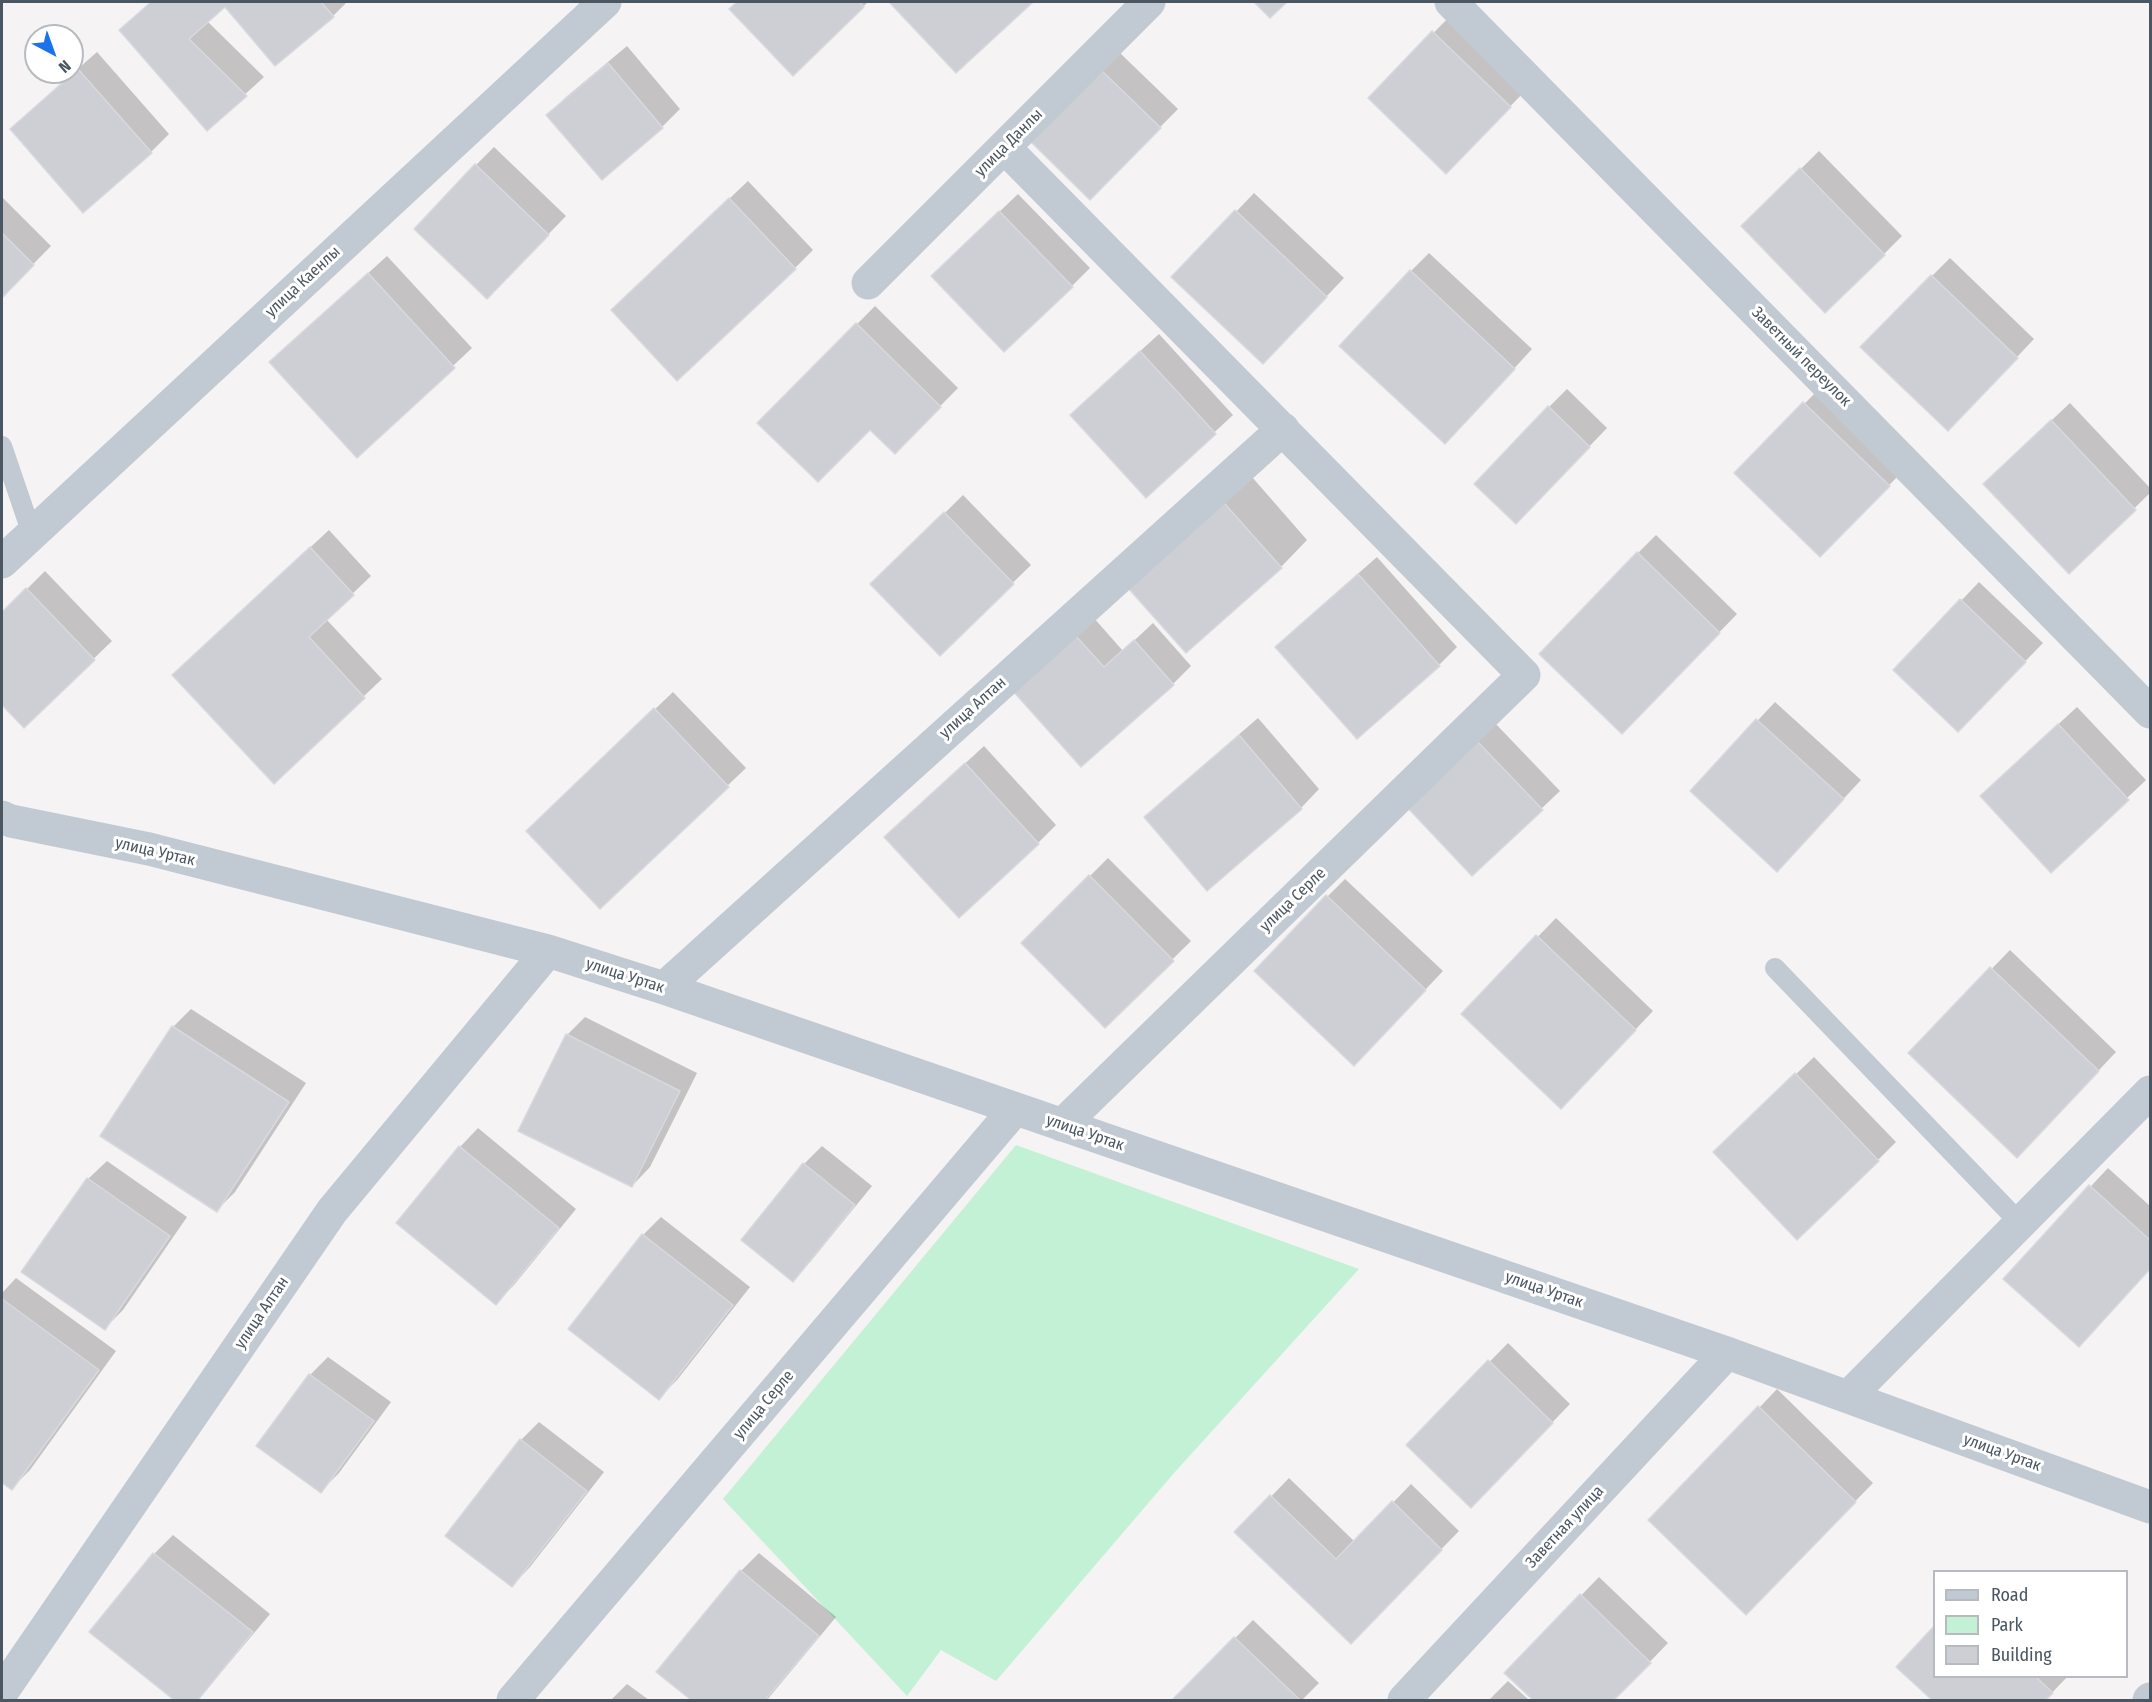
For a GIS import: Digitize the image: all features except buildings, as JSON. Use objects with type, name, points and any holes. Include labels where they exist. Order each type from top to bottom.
[{"type":"street","name":"улица Каенлы","points":[[2,562],[605,2]]},
{"type":"street","name":"улица Данлы","points":[[868,283],[1149,2]]},
{"type":"street","name":"Заветный переулок","points":[[1451,2],[2151,712]]},
{"type":"street","points":[[1005,148],[1283,429]]},
{"type":"street","name":"улица Серле","points":[[1062,1125],[1524,675],[1283,429]]},
{"type":"street","name":"улица Алтан","points":[[663,988],[1283,429]]},
{"type":"street","name":"улица Уртак","points":[[2,817],[11,821],[149,849],[548,951],[663,988],[1727,1353],[2151,1507]]},
{"type":"street","name":"улица Алтан","points":[[2,1692],[332,1211],[548,951]]},
{"type":"street","points":[[1848,1397],[2151,1092]]},
{"type":"street","name":"улица Серле","points":[[513,1701],[1015,1109]]},
{"type":"street","name":"Заветная улица","points":[[1404,1701],[1727,1353]]},
{"type":"lane","points":[[2,446],[32,534]]},
{"type":"lane","points":[[1775,968],[2021,1224]]},
{"type":"green space","points":[[1016,1145],[1359,1269],[1174,1473],[996,1681],[941,1650],[907,1696],[723,1499]]}]
